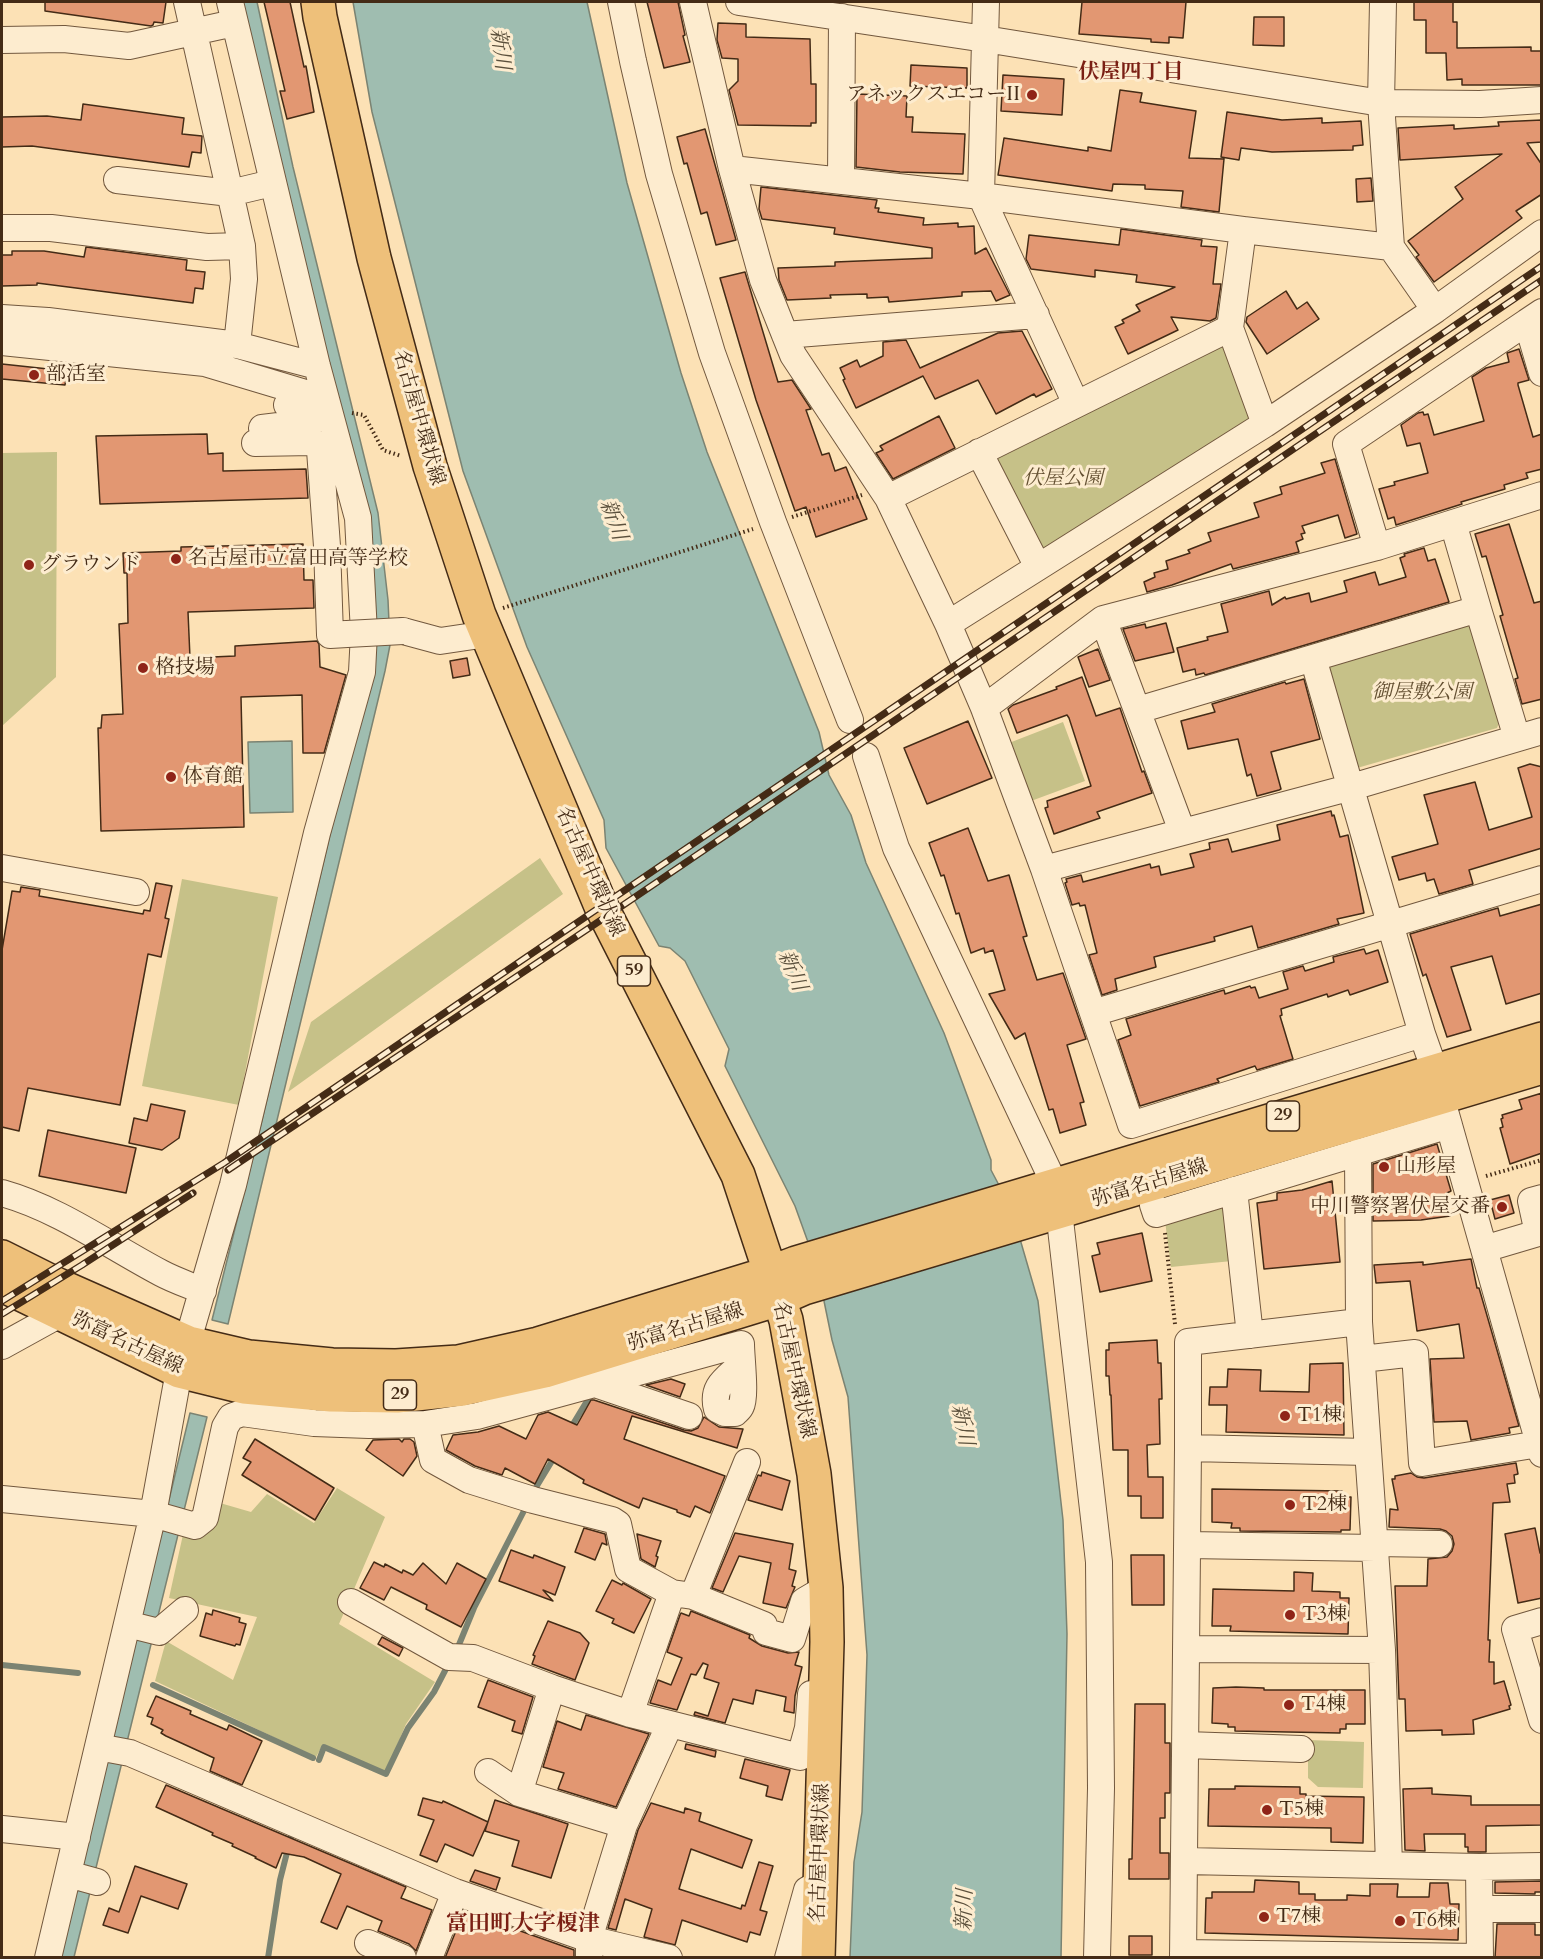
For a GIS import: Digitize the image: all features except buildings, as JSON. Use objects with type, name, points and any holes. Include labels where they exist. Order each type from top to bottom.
[{"type":"main road","name":"名古屋中環状線","points":[[318,2],[374,258],[430,466],[483,625],[601,906],[738,1175],[787,1281],[786,1320],[814,1474],[826,1588],[827,1642],[818,1958]]},
{"type":"main road","name":"弥富名古屋線","points":[[1442,1097],[1542,1039]]},
{"type":"main road","name":"弥富名古屋線","points":[[2,1257],[58,1285],[184,1357],[244,1386],[331,1395],[397,1396],[463,1389],[545,1371],[787,1281],[1042,1202],[1442,1097],[1542,1067]]},
{"type":"main road","name":"弥富名古屋線","points":[[2,1285],[60,1314],[184,1357]]},
{"type":"street","points":[[187,2],[242,246],[244,279],[237,345]]},
{"type":"street","points":[[621,2],[659,174],[712,353],[773,522],[850,720]]},
{"type":"street","points":[[693,2],[732,169],[763,280],[793,355],[884,493],[948,624],[984,708],[1044,869],[1132,1129],[1422,1034]]},
{"type":"street","points":[[739,2],[986,39],[1381,103],[1480,104],[1542,100]]},
{"type":"street","points":[[986,2],[981,196],[1076,404]]},
{"type":"street","points":[[1383,2],[1381,103],[1391,247],[1435,310]]},
{"type":"street","points":[[2,40],[64,39],[129,46],[194,32],[232,12],[325,399],[358,518],[364,633],[362,672],[317,833],[233,1185],[184,1357],[166,1518],[111,1750],[77,1837],[80,1877],[48,1958]]},
{"type":"street","points":[[841,181],[842,17]]},
{"type":"street","points":[[732,169],[981,196],[1391,247]]},
{"type":"street","points":[[117,180],[230,193],[272,183]]},
{"type":"street","points":[[2,228],[51,228],[207,247],[242,246]]},
{"type":"street","points":[[1243,230],[1230,328],[1265,424]]},
{"type":"street","points":[[948,624],[1265,424],[1435,310],[1542,233]]},
{"type":"street","points":[[785,335],[1036,315]]},
{"type":"street","points":[[1377,547],[1346,444],[1534,317],[1542,373]]},
{"type":"street","points":[[2,318],[48,321],[237,345],[317,366]]},
{"type":"street","points":[[884,493],[979,452],[1230,328]]},
{"type":"street","points":[[2,342],[205,363],[325,399]]},
{"type":"street","points":[[226,370],[222,385],[312,413],[312,422],[254,436],[313,442],[320,450],[327,546],[330,635],[403,631],[440,641],[483,625]]},
{"type":"street","points":[[979,452],[1038,567]]},
{"type":"street","points":[[984,708],[1103,619],[1377,547],[1542,495]]},
{"type":"street","points":[[1453,523],[1517,738]]},
{"type":"street","points":[[1138,710],[1478,609]]},
{"type":"street","points":[[1103,619],[1182,831]]},
{"type":"street","points":[[1313,658],[1442,1097],[1540,1449],[1422,1463],[1415,1353],[1362,1359]]},
{"type":"street","points":[[1044,869],[1352,787],[1542,731]]},
{"type":"street","points":[[866,756],[896,848],[1042,1202],[1099,1562],[1101,1777],[1097,1958]]},
{"type":"street","points":[[2,868],[136,892]]},
{"type":"street","points":[[1093,1013],[1542,879]]},
{"type":"street","points":[[1158,1208],[1234,1190],[1358,1152],[1442,1097]]},
{"type":"street","points":[[1358,1152],[1359,1322],[1382,1650],[1389,1865]]},
{"type":"street","points":[[1234,1190],[1250,1335]]},
{"type":"street","points":[[2,1193],[25,1199],[78,1225],[163,1274],[204,1291]]},
{"type":"street","points":[[1484,1249],[1538,1233],[1531,1201],[1542,1198]]},
{"type":"street","points":[[2,1346],[60,1314]]},
{"type":"street","points":[[1359,1322],[1188,1342],[1183,1955],[1480,1957],[1479,1867]]},
{"type":"street","points":[[2,1499],[166,1518],[195,1526],[205,1518],[225,1427],[231,1417],[242,1413],[314,1423],[424,1424],[477,1416],[741,1344],[742,1364]]},
{"type":"street","points":[[595,1384],[689,1416]]},
{"type":"street","points":[[424,1424],[433,1460],[469,1480],[533,1500],[612,1520],[618,1524],[628,1569],[683,1594],[764,1625],[766,1632],[792,1639],[804,1601],[826,1588]]},
{"type":"street","points":[[1188,1448],[1368,1452]]},
{"type":"street","points":[[630,1714],[683,1594],[747,1462]]},
{"type":"street","points":[[1188,1545],[1439,1544]]},
{"type":"street","points":[[351,1602],[449,1657],[473,1659],[630,1714],[800,1757],[808,1728],[815,1637],[826,1588]]},
{"type":"street","points":[[140,1627],[185,1610]]},
{"type":"street","points":[[1542,1621],[1515,1629],[1542,1720]]},
{"type":"street","points":[[1187,1649],[1382,1650]]},
{"type":"street","points":[[519,1793],[552,1688]]},
{"type":"street","points":[[589,1948],[624,1825],[670,1724]]},
{"type":"street","points":[[1186,1745],[1301,1749]]},
{"type":"street","points":[[111,1750],[589,1948],[669,1958]]},
{"type":"street","points":[[488,1772],[519,1793],[624,1825]]},
{"type":"street","points":[[2,1829],[77,1837]]},
{"type":"street","points":[[1185,1861],[1479,1867],[1542,1866]]},
{"type":"street","points":[[788,1958],[807,1890],[821,1882]]},
{"type":"street","points":[[429,1958],[455,1892]]},
{"type":"street","points":[[1480,1909],[1542,1909]]},
{"type":"street","points":[[368,1943],[403,1958]]},
{"type":"path","points":[[356,414],[364,416],[383,450],[430,466]]},
{"type":"path","points":[[483,625],[773,522],[884,493]]},
{"type":"path","points":[[1466,1183],[1542,1160]]},
{"type":"path","points":[[1158,1208],[1177,1334],[1188,1342]]},
{"type":"green space","name":"伏屋公園","points":[[1222,343],[1229,347],[1255,422],[1045,551],[1036,550],[993,456]]},
{"type":"green space","name":"グラウンド","points":[[57,452],[56,677],[2,726],[2,453]]},
{"type":"green space","name":"御屋敷公園","points":[[1469,623],[1474,624],[1500,720],[1497,728],[1357,768],[1326,665]]},
{"type":"green space","points":[[1063,722],[1085,781],[1031,801],[1009,743]]},
{"type":"green space","points":[[540,858],[563,894],[288,1092],[311,1022]]},
{"type":"green space","points":[[182,879],[278,897],[239,1105],[142,1086]]},
{"type":"green space","points":[[1226,1203],[1232,1261],[1171,1267],[1165,1221]]},
{"type":"green space","points":[[337,1488],[385,1517],[339,1624],[435,1682],[406,1724],[385,1774],[321,1748],[316,1757],[155,1681],[166,1641],[233,1680],[257,1617],[169,1598],[184,1530],[202,1534],[217,1524],[220,1503],[251,1512],[267,1494],[314,1523]]},
{"type":"green space","points":[[1308,1740],[1364,1742],[1363,1788],[1318,1787],[1308,1778]]},
{"type":"water","points":[[241,2],[257,2],[293,167],[378,513],[388,600],[390,645],[228,1324],[212,1320],[374,650]]},
{"type":"water","name":"新川","points":[[353,2],[587,2],[627,183],[681,373],[707,452],[819,732],[829,775],[851,815],[866,863],[944,1033],[991,1160],[991,1170],[1011,1208],[1038,1301],[1063,1520],[1067,1634],[1061,1957],[850,1957],[854,1862],[862,1812],[867,1655],[848,1397],[832,1340],[817,1267],[795,1206],[725,1066],[729,1049],[685,961],[670,948],[659,946],[606,848],[604,820],[527,647],[463,471],[372,112]]},
{"type":"water","points":[[292,741],[293,812],[250,813],[248,742]]},
{"type":"water","points":[[190,1413],[207,1417],[74,1957],[58,1958]]},
{"type":"waterway","points":[[233,356],[268,369]]},
{"type":"waterway","points":[[570,1429],[590,1396]]},
{"type":"waterway","points":[[532,1494],[555,1456]]},
{"type":"waterway","points":[[456,1652],[474,1608],[527,1505]]},
{"type":"waterway","points":[[319,1760],[324,1747],[386,1774],[408,1728],[434,1692],[449,1663]]},
{"type":"waterway","points":[[2,1665],[78,1673]]},
{"type":"waterway","points":[[153,1685],[313,1758]]},
{"type":"waterway","points":[[268,1958],[280,1880],[293,1829]]},
{"type":"railway","points":[[2,1301],[224,1163],[1542,266]]},
{"type":"railway","points":[[228,1170],[616,910],[1542,280]]},
{"type":"railway","points":[[2,1314],[193,1193]]},
{"type":"place","name":"アネックスエコーII","points":[[1032,95]]},
{"type":"place","name":"部活室","points":[[34,375]]},
{"type":"place","name":"名古屋市立富田高等学校","points":[[176,559]]},
{"type":"place","name":"グラウンド","points":[[29,565]]},
{"type":"place","name":"格技場","points":[[143,668]]},
{"type":"place","name":"体育館","points":[[171,777]]},
{"type":"place","name":"山形屋","points":[[1384,1167]]},
{"type":"place","name":"中川警察署伏屋交番","points":[[1502,1207]]},
{"type":"place","name":"T1棟","points":[[1285,1416]]},
{"type":"place","name":"T2棟","points":[[1290,1505]]},
{"type":"place","name":"T3棟","points":[[1290,1615]]},
{"type":"place","name":"T4棟","points":[[1289,1705]]},
{"type":"place","name":"T5棟","points":[[1267,1810]]},
{"type":"place","name":"T7棟","points":[[1264,1917]]},
{"type":"place","name":"T6棟","points":[[1400,1921]]},
{"type":"district","name":"伏屋四丁目","points":[[1131,73]]},
{"type":"district","name":"富田町大字榎津","points":[[523,1925]]}]
